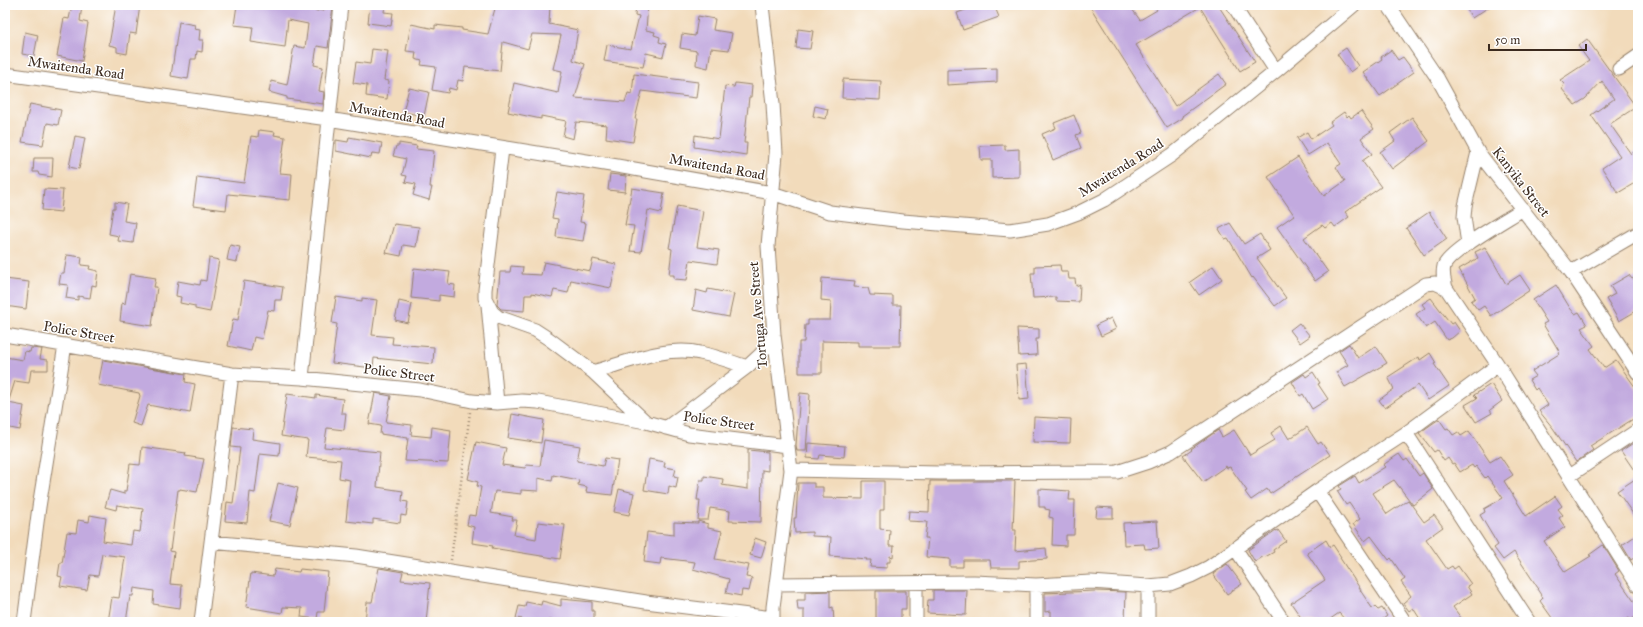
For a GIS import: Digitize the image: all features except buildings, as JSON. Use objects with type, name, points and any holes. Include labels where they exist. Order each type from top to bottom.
[{"type":"street","points":[[302,378],[341,5]]},
{"type":"street","name":"Tortuga Ave Street","points":[[762,5],[773,97],[776,154],[768,246],[774,335],[791,470],[776,584],[773,620]]},
{"type":"street","points":[[1233,5],[1276,71]]},
{"type":"street","name":"Mwaitenda Road","points":[[5,74],[328,119],[502,149],[617,166],[772,193],[830,212],[904,221],[1010,230],[1048,224],[1078,213],[1104,200],[1172,155],[1276,71],[1354,5]]},
{"type":"street","name":"Kanyika Street","points":[[1388,5],[1438,79],[1478,152],[1571,272],[1638,373]]},
{"type":"street","points":[[1619,69],[1638,56]]},
{"type":"street","points":[[497,403],[488,305],[485,290],[502,149]]},
{"type":"street","points":[[1468,244],[1464,206],[1478,152]]},
{"type":"street","points":[[1523,209],[1468,244],[1448,259],[1444,266],[1443,273],[1446,288],[1498,365],[1638,586]]},
{"type":"street","points":[[1571,272],[1638,232]]},
{"type":"street","points":[[791,470],[939,473],[1117,472],[1148,462],[1171,452],[1426,284],[1435,283],[1446,288]]},
{"type":"street","points":[[488,305],[492,312],[498,317],[536,330],[593,372],[646,422]]},
{"type":"street","name":"Police Street","points":[[5,335],[232,374],[302,378],[420,390],[472,401],[497,403],[522,401],[538,402],[646,422],[689,434],[788,446]]},
{"type":"street","points":[[666,428],[748,367],[761,354],[774,335]]},
{"type":"street","points":[[24,622],[39,506],[65,345]]},
{"type":"street","points":[[593,372],[643,357],[678,351],[699,352],[748,367]]},
{"type":"street","points":[[776,584],[974,582],[1036,585],[1091,582],[1148,586],[1170,584],[1209,567],[1317,492],[1406,433],[1498,365]]},
{"type":"street","points":[[200,622],[232,374]]},
{"type":"street","points":[[1569,476],[1638,430]]},
{"type":"street","points":[[1406,433],[1529,622]]},
{"type":"street","points":[[1317,492],[1405,622]]},
{"type":"street","points":[[211,542],[356,556],[646,602],[773,620]]},
{"type":"street","points":[[1235,548],[1284,622]]},
{"type":"street","points":[[916,583],[916,622]]},
{"type":"street","points":[[1036,585],[1036,622]]},
{"type":"street","points":[[1148,586],[1148,622]]},
{"type":"path","points":[[450,570],[472,401]]}]
